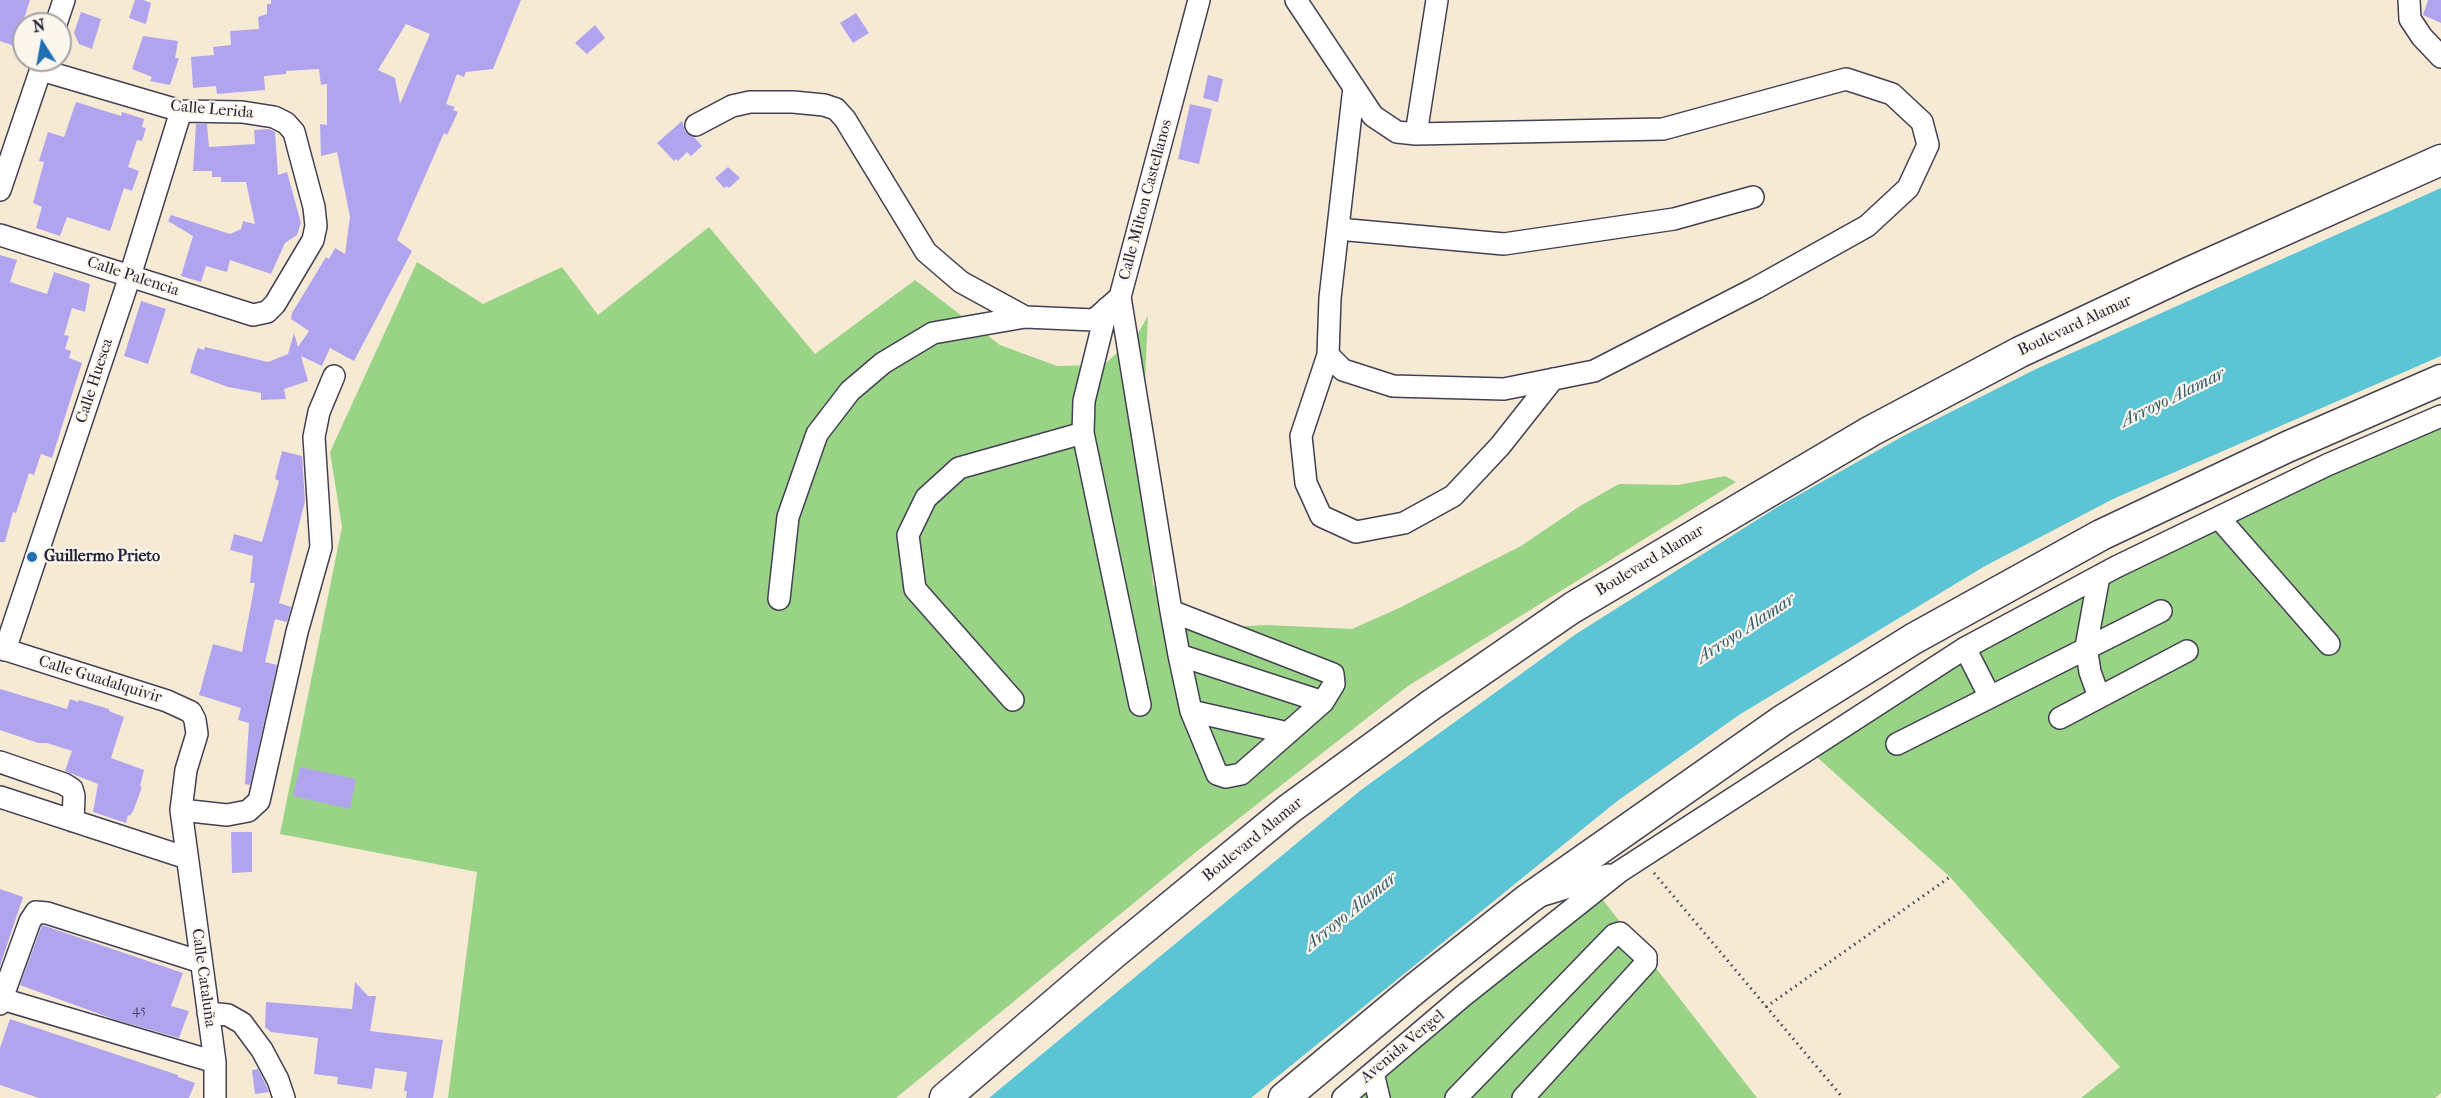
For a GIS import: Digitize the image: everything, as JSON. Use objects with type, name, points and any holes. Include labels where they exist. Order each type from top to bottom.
[{"type":"highway","name":"Boulevard Alamar","points":[[945,1098],[1113,954],[1289,809],[1421,712],[1572,608],[1871,431],[2020,352],[2188,273],[2441,160]]},
{"type":"highway","points":[[1284,1098],[1417,987],[1528,899],[1783,720],[1913,639],[2101,535],[2287,447],[2441,380]]},
{"type":"street","name":"Calle Milton Castellanos","points":[[1140,705],[1083,433],[1084,401],[1199,0]]},
{"type":"street","points":[[1296,0],[1373,116],[1397,132],[1416,134],[1663,129],[1846,79],[1892,94],[1922,122],[1928,145],[1908,188],[1867,226],[1756,288],[1594,371],[1504,389],[1394,386],[1343,370],[1329,355]]},
{"type":"street","points":[[1416,134],[1437,0]]},
{"type":"street","points":[[2409,0],[2410,19],[2421,37],[2441,57]]},
{"type":"street","points":[[0,190],[40,72]]},
{"type":"street","name":"Calle Lerida","points":[[63,72],[181,111],[242,112],[274,117],[286,123],[294,132],[314,207],[316,226],[313,240],[291,280],[267,312]]},
{"type":"street","points":[[1354,87],[1330,298],[1329,355],[1301,436],[1306,483],[1321,516],[1356,532],[1404,523],[1453,496],[1500,446],[1553,379]]},
{"type":"street","points":[[696,125],[732,106],[750,102],[793,102],[825,105],[836,109],[845,119],[926,252],[962,282],[1024,316]]},
{"type":"street","name":"Calle Huesca","points":[[3,649],[130,276],[181,111]]},
{"type":"street","points":[[1338,229],[1504,244],[1674,219],[1753,197]]},
{"type":"street","name":"Calle Palencia","points":[[0,235],[254,315],[267,312]]},
{"type":"street","points":[[779,599],[788,517],[795,496],[817,434],[850,391],[883,363],[933,333],[1024,316],[1094,320],[1113,303]]},
{"type":"street","points":[[1113,303],[1179,655],[1191,711],[1217,774],[1226,777],[1241,774],[1323,702],[1334,684],[1334,674],[1171,610]]},
{"type":"street","points":[[181,810],[227,816],[248,811],[259,801],[297,632],[321,547],[314,437],[319,412],[334,376]]},
{"type":"street","points":[[1528,899],[1619,872],[1965,648],[2099,576],[2327,465],[2441,416]]},
{"type":"street","points":[[1013,700],[915,590],[908,536],[926,498],[959,468],[1083,433]]},
{"type":"street","points":[[2219,518],[2329,644]]},
{"type":"street","points":[[2099,576],[2086,647],[2090,672],[2099,697]]},
{"type":"street","points":[[1897,744],[2161,611]]},
{"type":"street","points":[[1965,648],[1990,697]]},
{"type":"street","name":"Calle Guadalquivir","points":[[3,649],[167,701],[191,712],[195,720]]},
{"type":"street","points":[[2060,718],[2187,651]]},
{"type":"street","points":[[1179,655],[1323,702]]},
{"type":"street","points":[[1191,711],[1288,733]]},
{"type":"street","name":"Calle Cataluña","points":[[195,720],[197,734],[186,770],[181,810],[215,1062],[215,1098]]},
{"type":"street","points":[[0,762],[64,784],[72,789],[73,821]]},
{"type":"street","points":[[0,797],[187,858]]},
{"type":"street","name":"Avenida Vergel","points":[[1343,1098],[1463,996],[1619,872]]},
{"type":"street","points":[[201,962],[47,913],[36,912],[30,921],[1,1002],[215,1062]]},
{"type":"street","points":[[1456,1098],[1614,935],[1620,933],[1646,957],[1646,963],[1523,1098]]},
{"type":"street","points":[[208,1013],[228,1015],[242,1023],[262,1050],[278,1080],[284,1098]]},
{"type":"street","points":[[1372,1072],[1379,1098]]},
{"type":"path","points":[[1641,858],[1843,1098]]},
{"type":"path","points":[[1766,1007],[1950,877]]},
{"type":"green space","points":[[709,227],[815,354],[915,280],[1000,345],[1057,366],[1104,365],[1138,333],[1148,316],[1142,445],[1153,585],[1196,629],[1267,625],[1352,629],[1397,609],[1521,546],[1580,506],[1619,484],[1678,485],[1725,476],[1736,482],[1408,686],[1196,852],[896,1098],[448,1098],[477,872],[280,834],[342,527],[330,452],[417,262],[483,304],[562,267],[598,315]]},
{"type":"green space","points":[[2441,416],[2441,1093],[2435,1098],[2081,1098],[2120,1067],[1950,877],[1808,749],[1974,642]]},
{"type":"green space","points":[[1596,891],[1757,1098],[1343,1098]]},
{"type":"water","name":"Arroyo Alamar","points":[[2441,188],[2441,356],[2113,499],[1985,566],[1739,715],[1616,802],[1251,1098],[989,1098],[1361,790],[1576,634],[1779,506],[1905,435],[2036,369]]},
{"type":"building","points":[[0,0],[30,0],[26,12],[12,12],[12,45],[0,41]]},
{"type":"building","points":[[135,0],[151,3],[146,24],[129,18]]},
{"type":"building","points":[[271,0],[521,0],[493,69],[466,72],[464,77],[457,74],[446,104],[455,107],[453,110],[458,112],[447,135],[444,133],[397,240],[412,251],[354,361],[330,348],[322,366],[301,356],[308,381],[284,389],[286,399],[261,400],[261,393],[228,387],[190,373],[198,348],[204,350],[205,347],[268,362],[288,354],[294,333],[298,347],[309,331],[291,319],[292,313],[326,257],[329,259],[335,248],[345,254],[350,217],[337,152],[321,156],[320,124],[327,125],[327,84],[321,85],[319,69],[286,71],[286,74],[264,76],[265,90],[217,94],[216,86],[193,88],[191,57],[214,55],[213,47],[231,45],[230,31],[259,29],[258,17],[267,14],[267,4],[271,4]],"holes":[[[406,24],[430,34],[400,104],[395,78],[378,70]]]},
{"type":"building","points":[[2428,0],[2441,0],[2441,23],[2423,15]]},
{"type":"building","points":[[81,12],[101,19],[92,49],[79,44],[74,33]]},
{"type":"building","points":[[856,13],[869,33],[853,43],[840,23]]},
{"type":"building","points":[[595,25],[605,38],[587,54],[575,43]]},
{"type":"building","points":[[143,36],[178,41],[175,58],[179,58],[170,85],[150,81],[152,77],[132,69]]},
{"type":"building","points":[[1208,75],[1223,79],[1218,102],[1203,98]]},
{"type":"building","points":[[76,102],[121,116],[122,112],[144,119],[142,127],[146,128],[142,141],[137,140],[128,167],[139,171],[132,191],[124,188],[110,231],[67,217],[60,236],[36,228],[42,207],[33,203],[44,162],[39,161],[48,132],[64,137]]},
{"type":"building","points":[[1190,104],[1212,109],[1199,164],[1178,159]]},
{"type":"building","points":[[682,121],[685,131],[702,146],[691,156],[687,152],[678,161],[676,159],[674,161],[657,143]]},
{"type":"building","points":[[196,124],[207,124],[209,147],[255,144],[254,130],[269,129],[275,132],[278,175],[287,172],[301,223],[297,235],[285,243],[271,274],[230,260],[227,272],[206,266],[201,282],[181,276],[193,236],[168,221],[171,215],[230,234],[241,229],[243,221],[255,224],[246,182],[221,182],[221,177],[212,177],[212,171],[193,171]]},
{"type":"building","points":[[728,167],[740,178],[729,188],[727,186],[724,188],[715,178]]},
{"type":"building","points":[[0,255],[17,260],[10,282],[47,294],[54,272],[90,284],[85,312],[72,308],[64,335],[69,336],[65,349],[71,351],[69,358],[82,363],[52,458],[41,454],[34,475],[29,473],[16,513],[13,512],[5,542],[0,542]]},
{"type":"building","points":[[141,301],[166,309],[148,364],[124,356]]},
{"type":"building","points":[[282,451],[302,456],[305,501],[279,603],[291,607],[287,622],[275,619],[265,662],[277,665],[250,785],[245,784],[249,723],[238,720],[241,708],[199,695],[213,644],[242,652],[255,583],[250,583],[253,556],[230,550],[234,534],[262,542],[279,481],[275,479]]},
{"type":"building","points":[[0,689],[67,709],[70,699],[78,702],[79,700],[109,709],[124,717],[111,758],[144,770],[140,786],[142,787],[126,823],[93,812],[98,784],[65,771],[72,751],[47,743],[38,743],[0,730]]},
{"type":"building","points":[[300,767],[356,779],[350,809],[293,796]]},
{"type":"building","points":[[231,832],[252,832],[252,872],[232,873]]},
{"type":"building","points":[[0,889],[23,897],[0,966]]},
{"type":"building","points":[[42,925],[183,973],[171,1006],[189,1011],[179,1038],[116,1020],[20,985]]},
{"type":"building","points":[[355,982],[368,996],[376,996],[370,1031],[443,1040],[433,1098],[406,1098],[407,1091],[404,1091],[407,1072],[375,1068],[372,1089],[337,1084],[338,1077],[314,1074],[318,1038],[271,1032],[265,1027],[266,1002],[352,1009]]},
{"type":"building","points":[[10,1019],[178,1075],[178,1077],[195,1083],[189,1098],[39,1098],[0,1085],[0,1048]]},
{"type":"building","points":[[258,1069],[269,1092],[255,1094],[252,1070]]},
{"type":"place","name":"Guillermo Prieto","points":[[32,557]]}]
